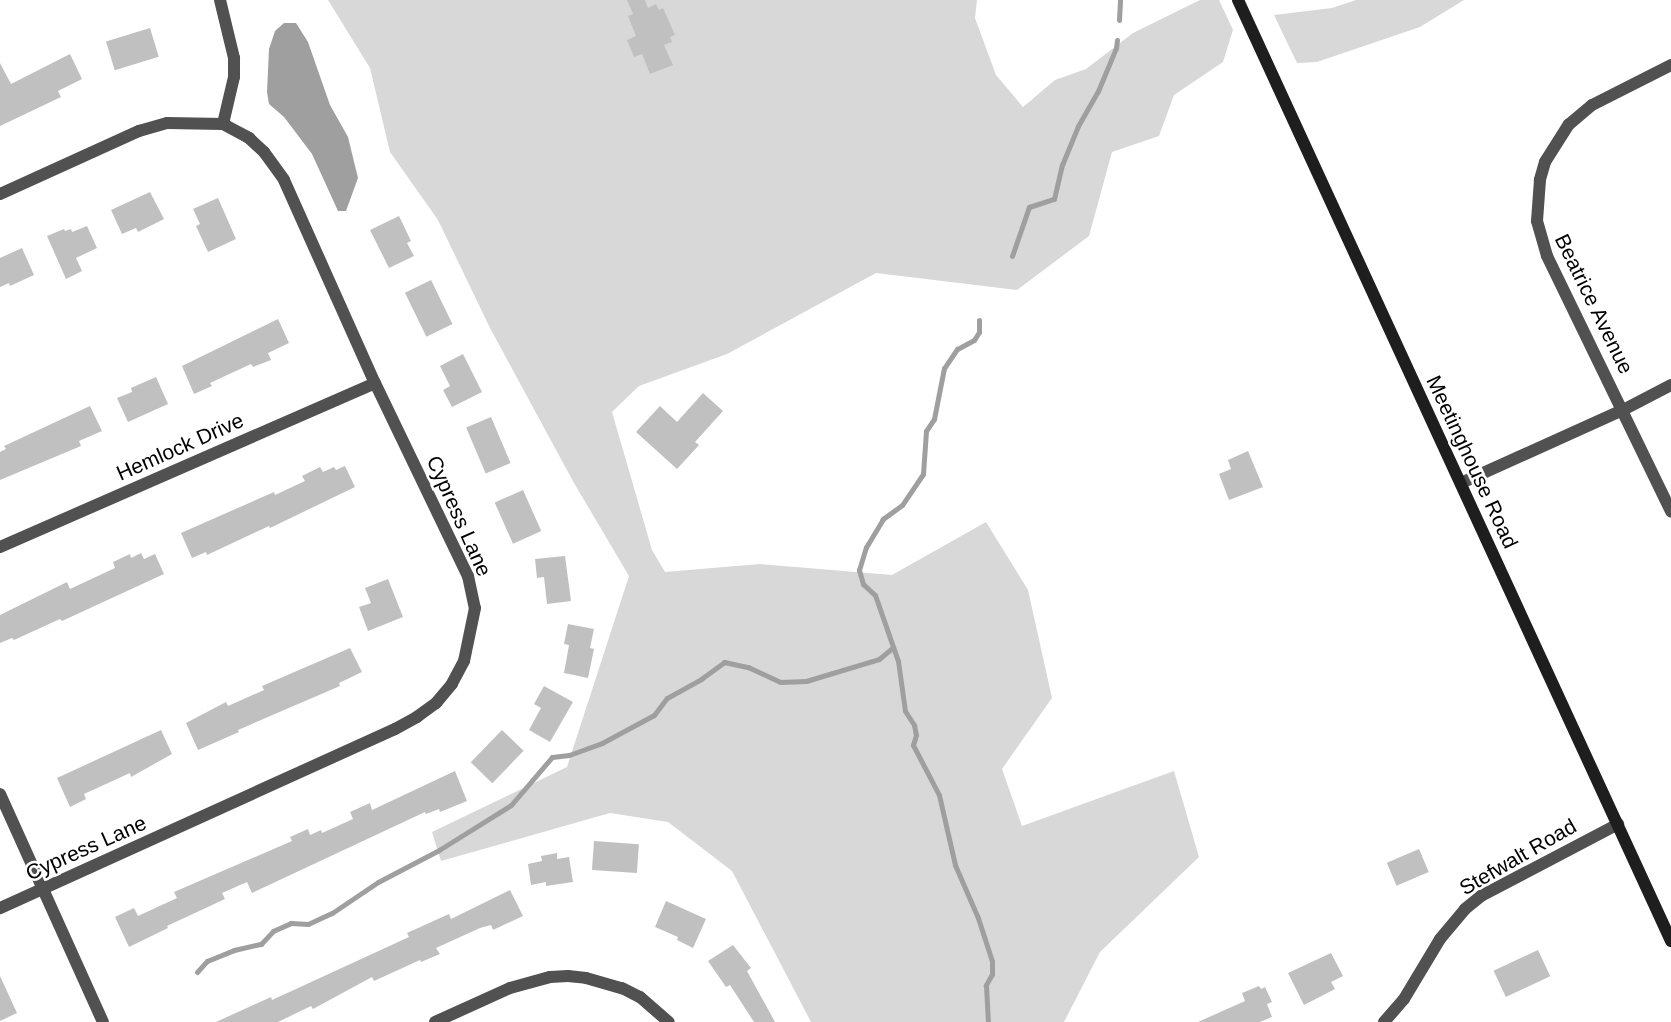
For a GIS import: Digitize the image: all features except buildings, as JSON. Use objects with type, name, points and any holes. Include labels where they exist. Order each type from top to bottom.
[{"type":"street","points":[[0,194],[139,131],[167,123],[223,124],[234,77],[234,58],[219,0]]},
{"type":"street","name":"Meetinghouse Road","points":[[1238,0],[1404,366],[1461,483],[1671,941]]},
{"type":"street","name":"Beatrice Avenue","points":[[1671,65],[1592,105],[1569,124],[1555,143],[1540,180],[1537,202],[1539,237],[1671,511]]},
{"type":"street","name":"Cypress Lane","points":[[0,908],[395,729],[436,703],[452,684],[464,661],[475,608],[468,576],[375,383],[284,180],[264,152],[249,138],[223,124]]},
{"type":"street","name":"Hemlock Drive","points":[[0,547],[375,383]]},
{"type":"street","points":[[1461,483],[1623,410],[1671,385]]},
{"type":"street","points":[[0,794],[41,890],[104,1022]]},
{"type":"street","name":"Stefwalt Road","points":[[1384,1022],[1404,999],[1440,939],[1465,909],[1481,896],[1618,824]]},
{"type":"street","points":[[435,1022],[510,988],[550,977],[568,976],[586,978],[622,988],[640,997],[669,1022]]},
{"type":"shaded area","points":[[328,0],[977,0],[975,18],[996,75],[1023,107],[1055,80],[1086,69],[1133,33],[1200,0],[1219,0],[1233,30],[1223,62],[1174,95],[1159,136],[1112,152],[1089,236],[1017,290],[876,273],[727,354],[639,386],[612,412],[652,550],[665,572],[760,564],[892,575],[986,522],[1028,590],[1052,698],[1002,769],[1022,826],[1174,771],[1199,857],[1100,952],[1064,1022],[811,1022],[732,871],[668,822],[610,813],[441,861],[432,832],[567,767],[629,576],[574,483],[490,328],[438,220],[390,152],[370,68]]},
{"type":"shaded area","points":[[1356,0],[1464,0],[1420,27],[1317,62],[1297,63],[1274,15],[1332,8]]},
{"type":"shaded area","points":[[284,23],[296,23],[308,42],[330,105],[348,137],[358,178],[346,211],[338,211],[312,154],[284,117],[269,104],[267,92],[269,49],[275,31]]},
{"type":"waterway","points":[[1119,20],[1120,0]]},
{"type":"waterway","points":[[1012,256],[1029,207],[1054,199],[1062,165],[1078,126],[1098,91],[1116,48],[1117,40]]},
{"type":"waterway","points":[[979,320],[979,332],[974,340],[957,349],[944,368],[934,419],[926,431],[923,474],[902,505],[883,519],[866,547],[859,570],[863,584],[875,595],[898,661],[905,711],[914,725],[916,735],[913,745],[939,795],[955,865],[978,918],[992,961],[992,974],[986,985],[988,1022]]},
{"type":"waterway","points":[[197,972],[207,961],[234,950],[261,944],[273,931],[291,923],[308,924],[332,913],[378,882],[439,850],[511,805],[552,757],[569,755],[602,743],[654,715],[667,698],[701,679],[724,662],[748,667],[780,682],[806,681],[879,659],[892,648]]}]
